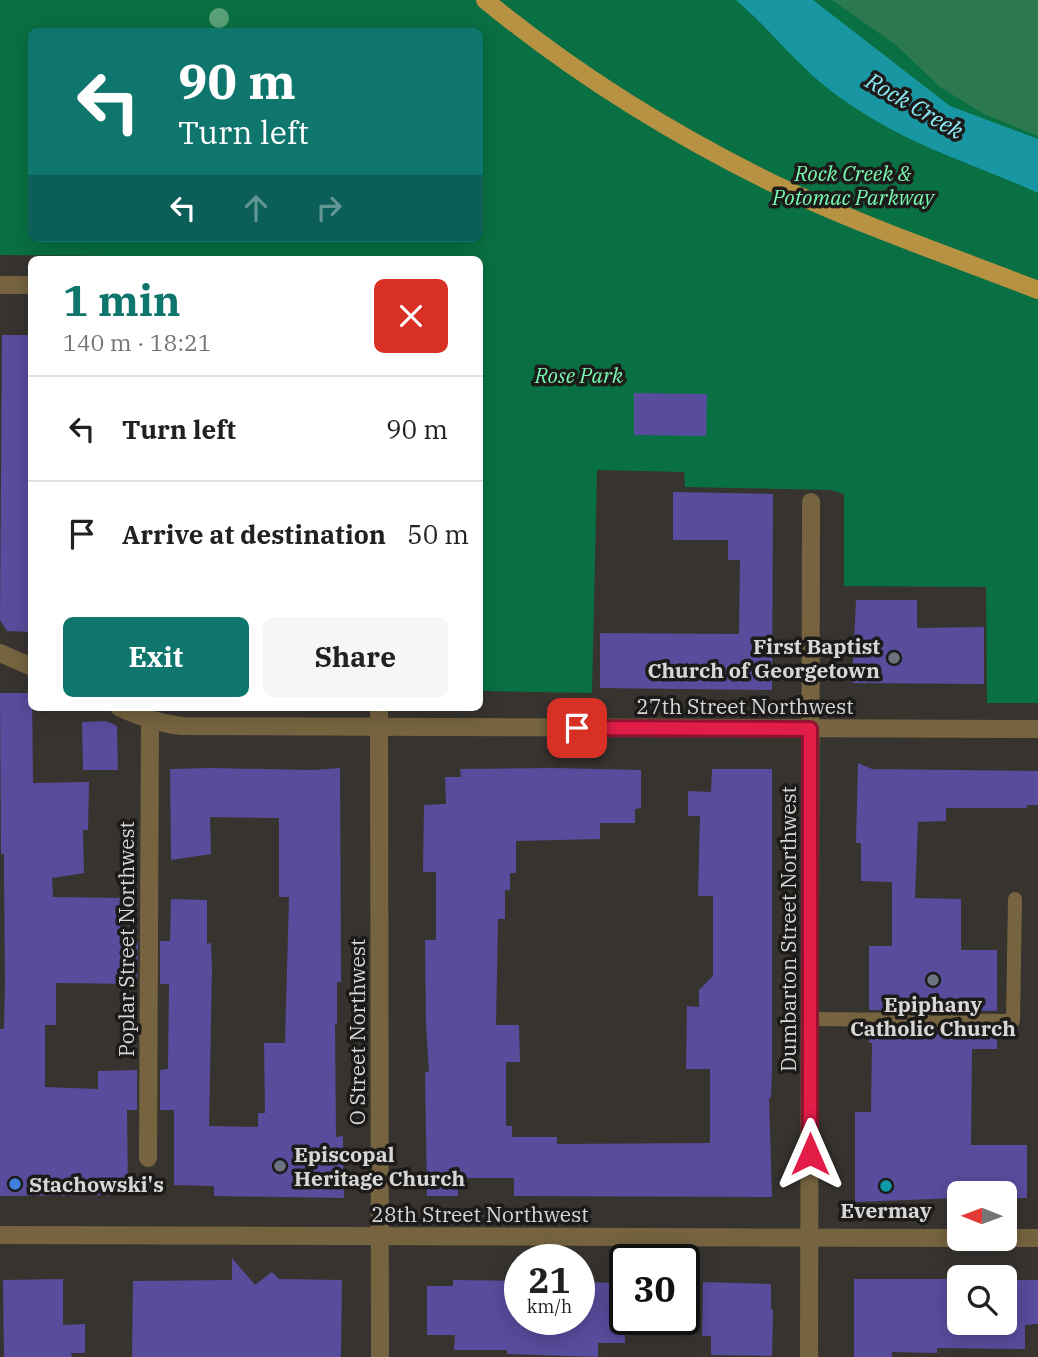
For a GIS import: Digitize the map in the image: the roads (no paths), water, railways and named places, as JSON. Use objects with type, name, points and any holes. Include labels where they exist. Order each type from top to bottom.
[{"type":"main road","points":[[485,0],[588,78],[691,141],[791,192],[1038,290]]},
{"type":"street","points":[[0,285],[28,285]]},
{"type":"street","name":"Dumbarton Street Northwest","points":[[810,1357],[811,502]]},
{"type":"street","points":[[0,653],[28,665]]},
{"type":"street","name":"27th Street Northwest","points":[[129,711],[150,720],[183,726],[1038,729]]},
{"type":"street","name":"O Street Northwest","points":[[379,711],[380,1357]]},
{"type":"street","name":"Poplar Street Northwest","points":[[148,1158],[150,720]]},
{"type":"street","name":"28th Street Northwest","points":[[0,1235],[947,1238]]},
{"type":"street","points":[[1017,1238],[1038,1238]]},
{"type":"lane","points":[[811,1019],[1013,1021],[1015,899]]},
{"type":"water","name":"Rock Creek","points":[[736,0],[813,0],[950,106],[1038,139],[1038,193],[888,128],[839,97],[802,66]]},
{"type":"place","name":"First Baptist Church of Georgetown","points":[[894,658]]},
{"type":"place","name":"Epiphany Catholic Church","points":[[933,980]]},
{"type":"place","name":"Episcopal Heritage Church","points":[[280,1166]]},
{"type":"place","name":"Stachowski's","points":[[15,1184]]},
{"type":"place","name":"Evermay","points":[[886,1186]]},
{"type":"park label","name":"Rock Creek & Potomac Parkway","points":[[853,185]]},
{"type":"park label","name":"Rose Park","points":[[579,375]]}]
